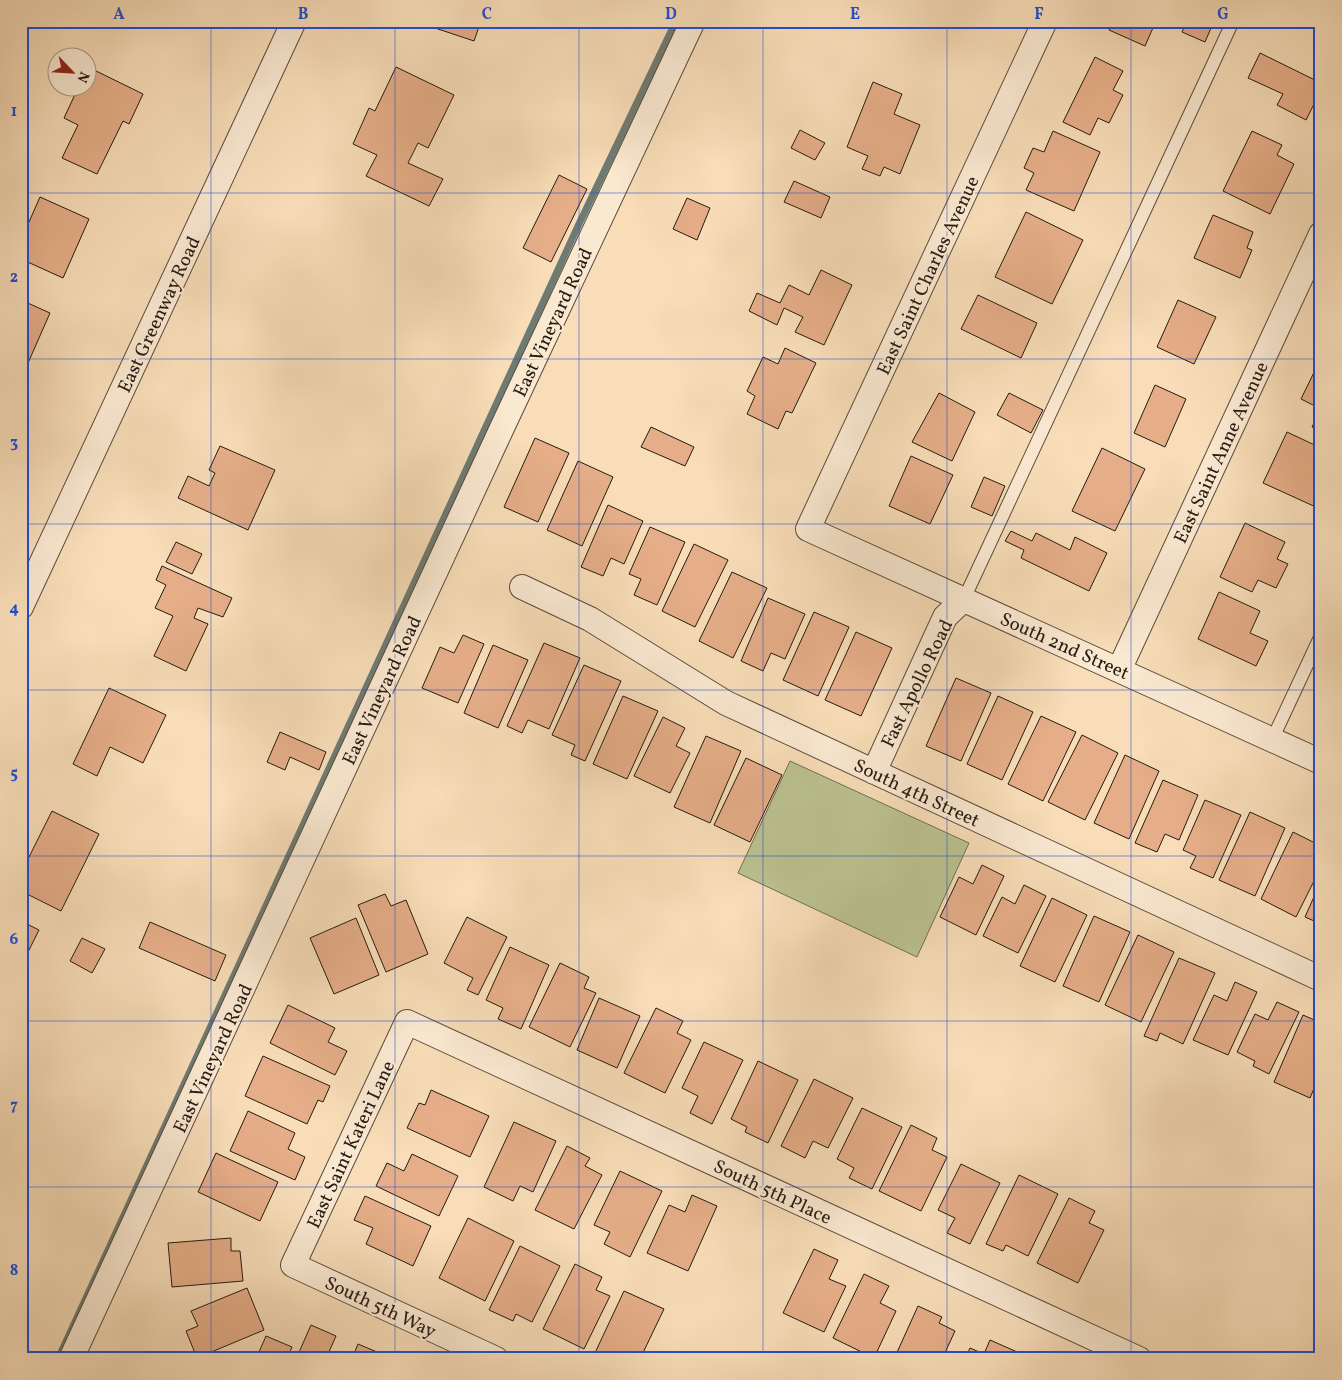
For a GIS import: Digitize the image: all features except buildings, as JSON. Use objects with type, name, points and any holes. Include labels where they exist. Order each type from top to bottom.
[{"type":"street","name":"East Greenway Road","points":[[21,607],[294,21]]},
{"type":"street","name":"East Vineyard Road","points":[[72,1359],[501,430],[693,21]]},
{"type":"street","name":"East Saint Charles Avenue","points":[[808,529],[1045,21]]},
{"type":"street","name":"East Saint Anne Avenue","points":[[1119,670],[1321,234]]},
{"type":"street","name":"South 2nd Street","points":[[808,529],[1321,762]]},
{"type":"street","name":"South 4th Street","points":[[522,587],[590,619],[726,703],[1321,980]]},
{"type":"street","name":"Fast Apollo Road","points":[[874,772],[945,616],[964,599]]},
{"type":"street","name":"East Saint Kateri Lane","points":[[293,1266],[407,1022]]},
{"type":"street","name":"South 5th Place","points":[[407,1022],[1099,1350],[1139,1359]]},
{"type":"street","name":"South 5th Way","points":[[293,1266],[496,1359]]},
{"type":"lane","points":[[964,599],[1233,21]]},
{"type":"lane","points":[[1272,740],[1321,635]]},
{"type":"green space","points":[[790,761],[969,843],[917,957],[738,873]]},
{"type":"waterway","points":[[58,1359],[578,226],[676,21]]}]
